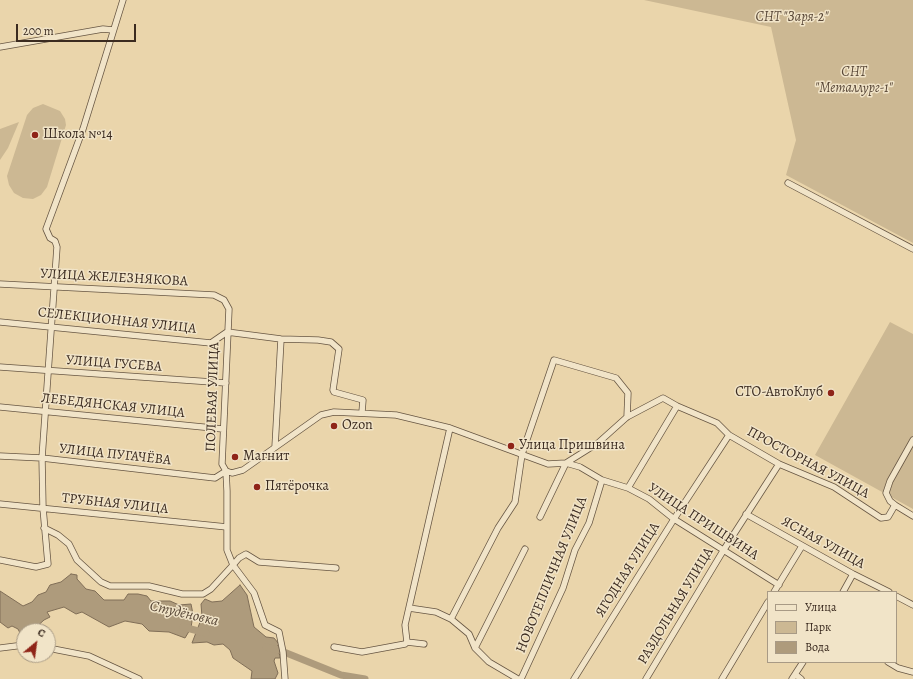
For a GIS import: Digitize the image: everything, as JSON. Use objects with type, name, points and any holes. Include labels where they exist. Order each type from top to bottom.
[{"type":"street","points":[[0,560],[36,567],[48,564],[44,528],[42,458],[56,287],[57,247],[55,241],[50,238],[46,229],[83,129],[123,0]]},
{"type":"street","points":[[0,47],[103,29],[113,30]]},
{"type":"street","points":[[788,183],[913,249]]},
{"type":"street","name":"УЛИЦА ЖЕЛЕЗНЯКОВА","points":[[0,284],[214,295],[224,300]]},
{"type":"street","name":"ПОЛЕВАЯ УЛИЦА","points":[[224,300],[229,309],[222,464],[226,471],[228,550],[233,566]]},
{"type":"street","name":"СЕЛЕКЦИОННАЯ УЛИЦА","points":[[0,322],[211,343],[227,332]]},
{"type":"street","points":[[227,332],[281,339],[318,340],[331,342],[338,346],[340,349],[333,390],[334,392],[363,400],[362,412]]},
{"type":"street","points":[[276,448],[281,339]]},
{"type":"street","points":[[451,619],[498,528],[515,502],[522,454],[554,360],[616,378],[628,393],[627,417],[598,443],[566,463],[540,517]]},
{"type":"street","name":"УЛИЦА ГУСЕВА","points":[[0,367],[48,372],[226,383]]},
{"type":"street","name":"ПРОСТОРНАЯ УЛИЦА","points":[[627,417],[663,398],[677,406],[717,423],[729,435],[779,464],[834,487],[881,518],[888,517],[894,505]]},
{"type":"street","points":[[628,488],[677,406]]},
{"type":"street","name":"ЛЕБЕДЯНСКАЯ УЛИЦА","points":[[0,407],[223,429]]},
{"type":"street","name":"УЛИЦА ПРИШВИНА","points":[[226,471],[232,474],[243,470],[321,415],[334,412],[362,412],[396,415],[450,428],[548,464],[566,463],[580,467],[602,480],[628,488],[649,499],[674,519],[779,585]]},
{"type":"street","points":[[407,642],[405,625],[450,428]]},
{"type":"street","name":"ЯГОДНАЯ УЛИЦА","points":[[574,679],[674,519],[729,435]]},
{"type":"street","points":[[913,440],[886,490],[890,501],[894,505],[913,516]]},
{"type":"street","name":"УЛИЦА ПУГАЧЁВА","points":[[0,456],[42,458],[215,478],[226,471]]},
{"type":"street","name":"РАЗДОЛЬНАЯ УЛИЦА","points":[[646,679],[723,551],[779,464]]},
{"type":"street","name":"НОВОТЕПЛИЧНАЯ УЛИЦА","points":[[520,679],[562,588],[575,550],[589,523],[602,480]]},
{"type":"street","name":"ТРУБНАЯ УЛИЦА","points":[[0,504],[227,527]]},
{"type":"street","name":"ЯСНАЯ УЛИЦА","points":[[746,514],[853,574],[887,591]]},
{"type":"street","points":[[44,528],[58,535],[69,544],[77,560],[101,582],[110,586],[149,586],[182,594],[203,594],[211,589],[240,558],[246,554],[260,562],[336,568]]},
{"type":"street","points":[[775,591],[802,546]]},
{"type":"street","points":[[475,648],[525,549]]},
{"type":"street","points":[[233,566],[254,593],[266,625],[279,632],[284,652],[285,679]]},
{"type":"street","points":[[844,591],[853,574]]},
{"type":"street","points":[[897,597],[913,605]]},
{"type":"street","points":[[722,679],[767,604]]},
{"type":"street","points":[[409,608],[436,612],[451,619],[469,634],[475,648],[489,662],[520,679]]},
{"type":"street","points":[[334,647],[362,652],[405,644],[407,642],[424,644]]},
{"type":"street","points":[[0,648],[16,646]]},
{"type":"street","points":[[56,650],[89,656],[139,679]]},
{"type":"street","points":[[801,679],[794,677],[802,663]]},
{"type":"street","points":[[890,663],[898,668],[913,672]]},
{"type":"green space","name":"СНТ \"Металлург-1\"","points":[[644,0],[913,0],[913,243],[786,175],[796,140],[771,27]]},
{"type":"green space","points":[[43,104],[60,111],[65,119],[66,125],[47,187],[41,195],[33,199],[23,198],[14,193],[9,185],[7,176],[27,115],[33,108]]},
{"type":"green space","points":[[19,122],[8,148],[0,160],[0,129]]},
{"type":"green space","points":[[890,322],[913,334],[913,509],[815,455]]},
{"type":"water","points":[[71,574],[77,575],[77,579],[86,589],[95,591],[104,600],[124,600],[128,594],[138,594],[147,596],[151,601],[170,601],[179,605],[191,604],[193,614],[191,628],[185,638],[169,632],[149,631],[142,624],[125,621],[109,627],[82,612],[76,614],[64,607],[47,612],[50,617],[41,623],[16,623],[16,628],[12,626],[8,628],[0,622],[0,591],[23,606],[32,602],[38,595],[46,592],[50,585],[61,582]]},
{"type":"water","points":[[240,585],[247,595],[254,627],[266,637],[274,638],[279,644],[275,649],[280,655],[280,658],[275,658],[274,661],[278,673],[275,679],[251,679],[252,671],[233,658],[230,650],[223,644],[214,645],[207,642],[192,643],[202,617],[201,604],[205,599],[212,602],[222,601]]},
{"type":"waterway","name":"Студёновка","points":[[183,627],[206,633]]},
{"type":"waterway","name":"Студёновка","points":[[266,647],[279,650],[341,675],[365,679]]},
{"type":"place","name":"Школа №14","points":[[35,135]]},
{"type":"place","name":"СТО-АвтоКлуб","points":[[831,393]]},
{"type":"place","name":"Ozon","points":[[334,426]]},
{"type":"place","name":"Улица Пришвина","points":[[511,446]]},
{"type":"place","name":"Магнит","points":[[235,457]]},
{"type":"place","name":"Пятёрочка","points":[[257,487]]},
{"type":"park label","name":"СНТ \"Заря-2\"","points":[[792,18]]}]
